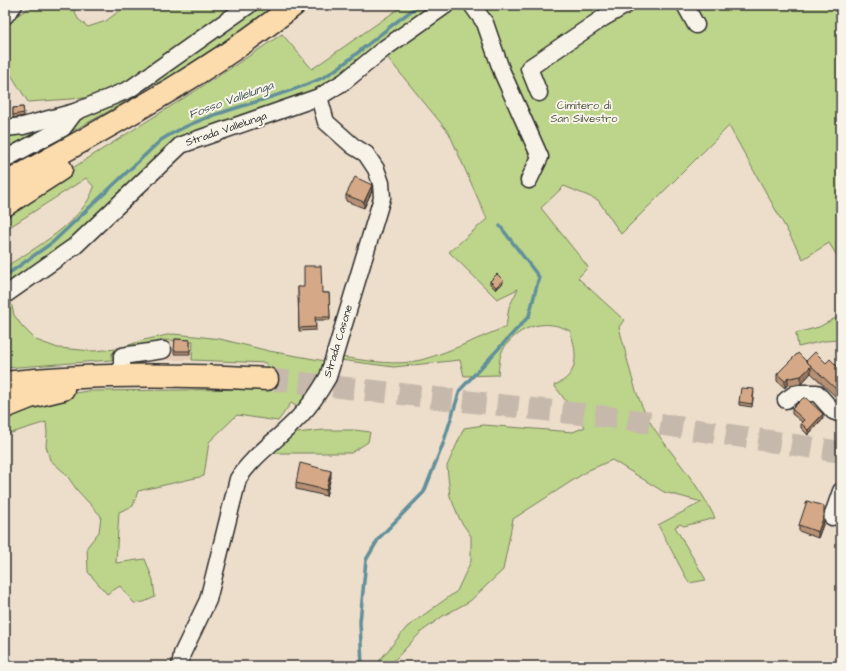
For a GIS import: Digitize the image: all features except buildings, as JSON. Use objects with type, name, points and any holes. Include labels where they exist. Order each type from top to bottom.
[{"type":"highway","points":[[7,182],[168,91],[294,5]]},
{"type":"highway","points":[[5,205],[164,105],[168,91]]},
{"type":"highway","points":[[5,373],[49,370],[66,378]]},
{"type":"highway","points":[[5,383],[115,376],[183,375],[267,379]]},
{"type":"highway","points":[[5,407],[30,397],[57,390],[97,385],[115,376]]},
{"type":"street","points":[[5,128],[23,126],[75,112],[130,89],[249,5]]},
{"type":"street","name":"Strada Vallelunga","points":[[5,295],[75,246],[181,145],[319,97],[345,81],[385,48],[446,5]]},
{"type":"street","points":[[472,5],[485,24],[502,72],[540,157],[529,180]]},
{"type":"street","points":[[538,93],[529,68],[603,18],[626,5]]},
{"type":"street","points":[[685,5],[696,25]]},
{"type":"street","name":"Strada Casone","points":[[180,666],[182,654],[208,600],[238,479],[245,468],[300,417],[328,377],[382,198],[381,184],[376,169],[366,154],[353,146],[326,122],[319,97]]},
{"type":"street","points":[[5,160],[63,128],[75,112]]},
{"type":"street","points":[[115,376],[122,356],[163,350]]},
{"type":"street","points":[[786,400],[796,393],[817,393],[833,411],[841,414]]},
{"type":"street","points":[[832,517],[841,491]]},
{"type":"shaded area","points":[[165,340],[193,341],[192,360],[112,360],[111,353]]},
{"type":"green space","points":[[33,5],[72,5],[78,19],[88,27],[106,21],[127,5],[242,5],[151,68],[98,97],[28,102],[5,65],[5,24]]},
{"type":"green space","points":[[258,5],[283,5],[184,73],[156,83],[111,110],[5,168],[5,161],[98,110]]},
{"type":"green space","points":[[404,5],[438,5],[321,92],[178,142],[80,237],[5,290],[5,267],[30,252],[69,223],[80,211],[94,187],[86,178],[5,230],[5,212],[282,34],[312,69]]},
{"type":"green space","name":"Cimitero di San Silvestro","points":[[458,5],[841,5],[841,262],[829,243],[803,259],[729,126],[621,234],[598,200],[564,186],[541,208],[588,267],[578,278],[624,320],[619,327],[632,378],[646,416],[694,482],[715,518],[684,526],[680,524],[675,527],[706,580],[689,583],[658,525],[702,502],[664,492],[612,460],[589,470],[513,519],[503,570],[470,601],[443,616],[421,632],[389,666],[375,666],[407,627],[457,591],[471,561],[471,536],[460,520],[450,496],[447,466],[464,428],[484,425],[573,432],[585,427],[554,385],[568,376],[572,370],[575,356],[573,339],[570,331],[561,327],[552,325],[534,326],[526,329],[510,340],[502,351],[498,375],[464,376],[460,360],[394,367],[340,360],[341,357],[385,363],[402,363],[422,360],[446,352],[506,327],[509,307],[518,289],[497,299],[449,252],[487,219],[449,133],[387,57]]},
{"type":"green space","points":[[66,116],[5,155],[5,130]]},
{"type":"green space","points":[[10,298],[14,315],[22,326],[36,340],[58,348],[93,351],[117,349],[144,340],[172,334],[220,339],[269,351],[331,362],[302,410],[291,403],[278,421],[237,415],[209,442],[204,476],[138,491],[133,506],[119,512],[116,563],[145,559],[153,580],[155,597],[144,602],[134,603],[120,586],[107,594],[88,572],[87,547],[99,532],[101,516],[77,490],[65,473],[50,460],[46,446],[46,422],[5,435],[5,415],[61,395],[88,391],[266,389],[267,363],[192,360],[193,341],[165,340],[112,353],[112,360],[5,368],[5,300]]},
{"type":"green space","points":[[841,315],[841,340],[824,341],[798,347],[796,333],[819,327]]},
{"type":"green space","points":[[324,430],[354,430],[370,432],[368,442],[351,453],[267,453],[287,434]]},
{"type":"waterway","name":"Fosso Vallelunga","points":[[5,276],[53,242],[161,140],[180,129],[199,121],[302,87],[328,75],[419,5]]},
{"type":"waterway","points":[[362,666],[360,622],[366,560],[379,538],[424,492],[443,444],[460,390],[529,316],[539,277],[500,226]]},
{"type":"tunnel","points":[[267,379],[625,419],[841,452]]}]
